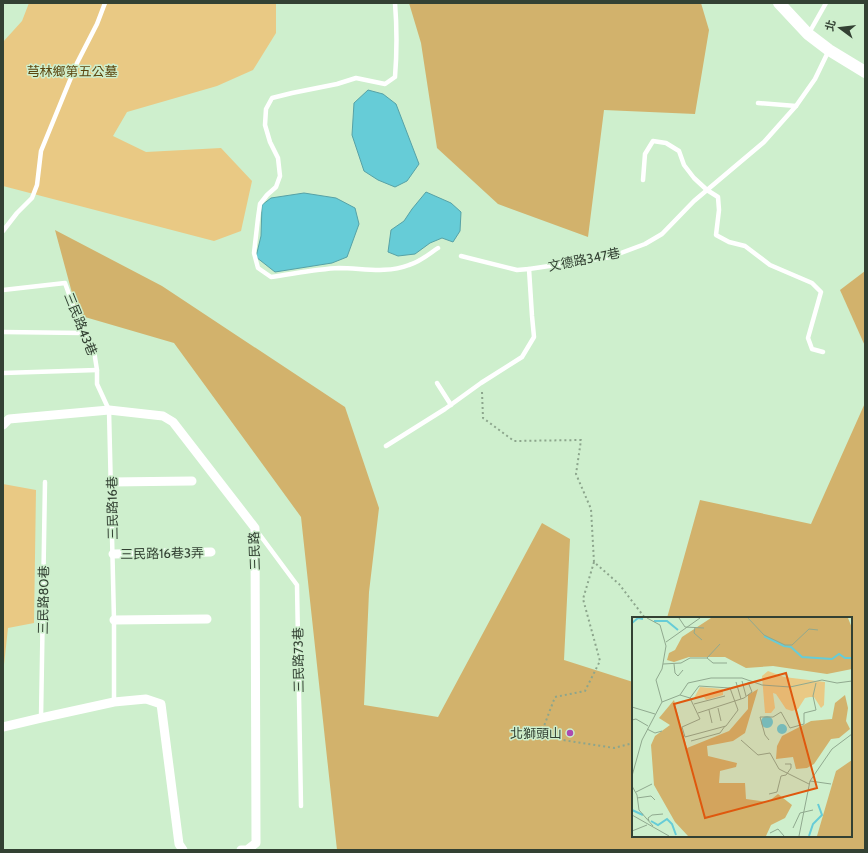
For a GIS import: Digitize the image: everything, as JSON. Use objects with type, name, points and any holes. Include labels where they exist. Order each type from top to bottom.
[{"type":"main road","points":[[779,3],[808,34],[829,50],[865,72]]},
{"type":"street","name":"三民路","points":[[3,425],[9,418],[109,410],[163,416],[173,422],[255,528],[256,843],[247,850],[241,850]]},
{"type":"street","points":[[111,482],[192,481]]},
{"type":"street","name":"三民路16巷3弄","points":[[113,554],[211,552]]},
{"type":"street","points":[[114,620],[207,619]]},
{"type":"street","points":[[3,727],[114,702],[146,699],[161,704],[179,844],[183,850]]},
{"type":"lane","points":[[3,231],[17,213],[32,198],[37,185],[41,151],[77,63],[97,24],[105,3]]},
{"type":"lane","points":[[395,3],[397,43],[395,77],[385,84],[356,78],[337,84],[272,98],[266,109],[265,125],[270,142],[278,158],[280,176],[276,187],[260,204],[254,253],[258,268],[271,277],[338,268],[394,270],[410,265],[438,248]]},
{"type":"lane","points":[[808,34],[826,3]]},
{"type":"lane","name":"文德路347巷","points":[[386,446],[451,405],[522,356],[534,337],[529,269],[610,257],[645,244],[662,234],[694,201],[764,142],[796,106],[815,79],[829,50]]},
{"type":"lane","points":[[758,104],[796,106]]},
{"type":"lane","points":[[643,180],[645,154],[653,141],[666,143],[679,151],[684,165],[694,178],[707,190],[718,197],[719,210],[716,235],[729,242],[745,246],[770,265],[812,283],[822,292],[808,338],[812,349],[823,352]]},
{"type":"lane","points":[[461,256],[516,270],[529,269]]},
{"type":"lane","name":"三民路43巷","points":[[3,290],[65,283],[83,333],[94,351],[97,370],[97,384],[109,410]]},
{"type":"lane","points":[[3,332],[83,333]]},
{"type":"lane","points":[[3,373],[97,370]]},
{"type":"lane","points":[[437,383],[451,405]]},
{"type":"lane","name":"三民路16巷","points":[[109,410],[113,554],[114,702]]},
{"type":"lane","name":"三民路80巷","points":[[41,718],[45,482]]},
{"type":"lane","name":"三民路73巷","points":[[255,528],[297,585],[301,806]]},
{"type":"path","points":[[481,383],[483,418],[514,441],[581,440],[576,474],[591,509],[594,562],[583,599],[600,661],[585,691],[555,697],[542,734],[563,740],[614,748],[632,743]]},
{"type":"path","points":[[594,562],[619,584],[643,617]]},
{"type":"green space","name":"芎林鄉第五公墓","points":[[29,3],[276,3],[276,33],[253,70],[217,86],[127,112],[113,136],[146,152],[221,148],[252,181],[241,231],[214,241],[3,186],[3,42],[22,21]]},
{"type":"green space","points":[[3,484],[36,490],[34,623],[8,628],[3,674]]},
{"type":"shaded area","points":[[409,3],[701,3],[709,30],[695,114],[604,110],[588,237],[498,204],[437,148],[421,43]]},
{"type":"shaded area","points":[[55,230],[162,286],[345,407],[379,508],[369,592],[364,705],[438,717],[542,523],[570,539],[564,660],[632,682],[632,837],[852,837],[852,617],[667,617],[700,500],[811,524],[865,403],[865,850],[337,850],[301,517],[174,343],[78,315]]},
{"type":"shaded area","points":[[865,271],[865,346],[840,290]]},
{"type":"water","points":[[368,90],[383,94],[396,104],[419,164],[407,181],[395,187],[378,180],[364,171],[352,135],[354,103]]},
{"type":"water","points":[[426,192],[451,203],[461,212],[460,231],[453,242],[442,238],[430,243],[415,254],[398,256],[388,252],[391,230],[404,221]]},
{"type":"water","points":[[304,193],[336,198],[355,208],[359,224],[347,257],[332,263],[275,272],[256,257],[261,236],[262,205],[271,198]]},
{"type":"place","name":"北獅頭山","points":[[570,733]]}]
